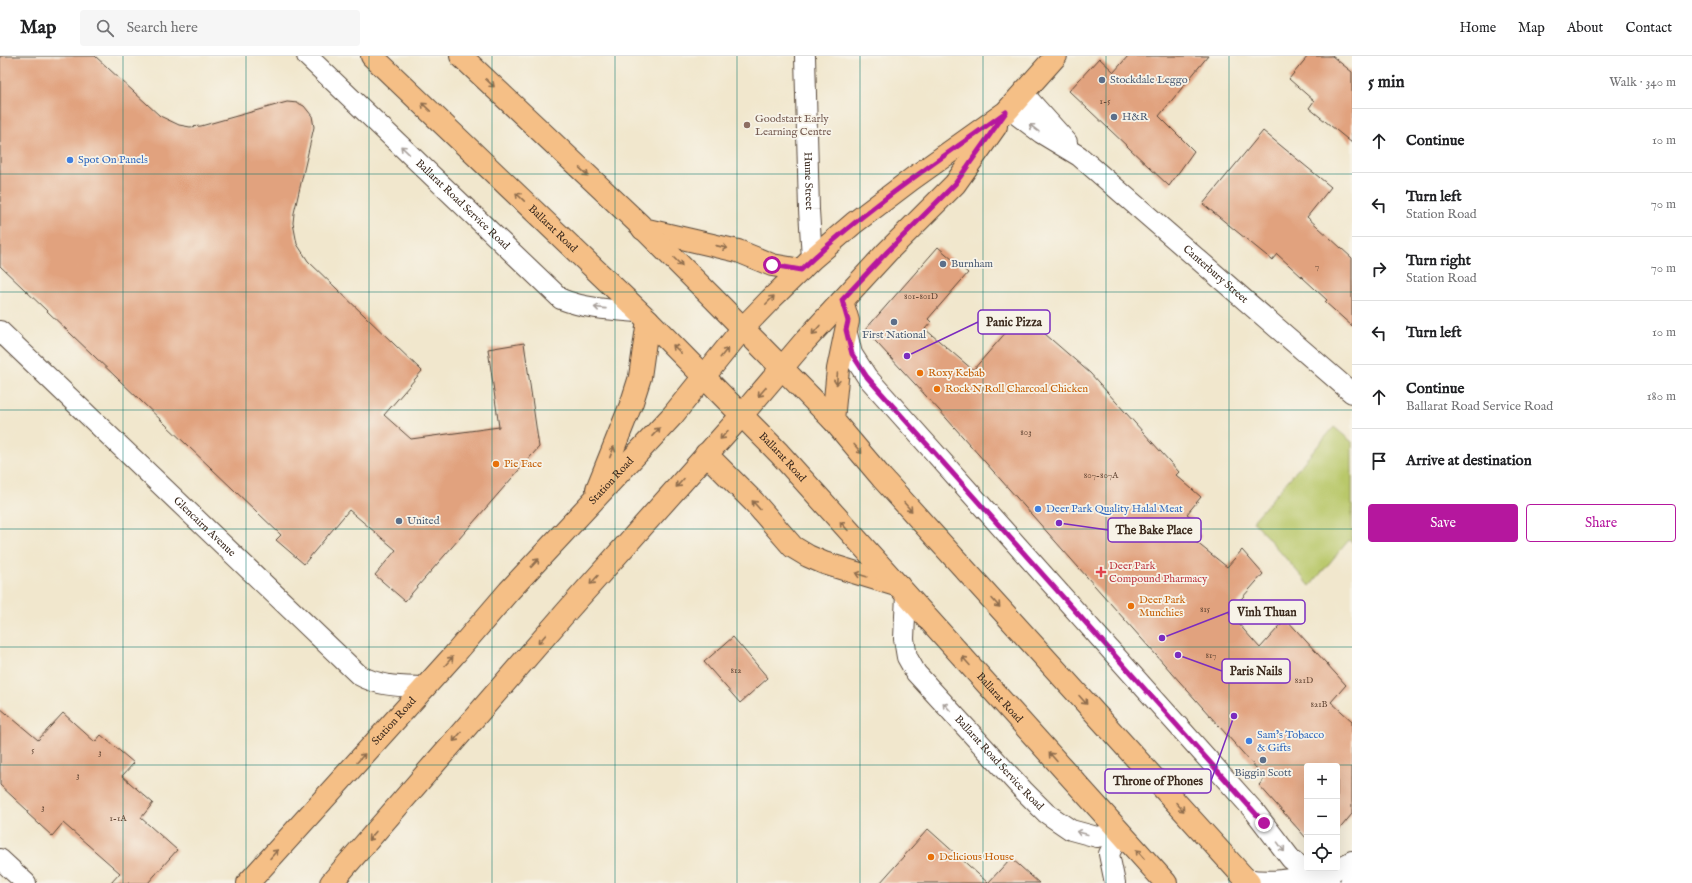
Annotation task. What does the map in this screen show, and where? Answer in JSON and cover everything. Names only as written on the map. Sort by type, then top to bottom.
[{"type":"main road","name":"Ballarat Road","points":[[372,56],[643,316],[779,453],[1166,883]]},
{"type":"main road","points":[[461,56],[643,229],[783,368],[833,420],[882,478],[1247,881]]},
{"type":"main road","name":"Station Road","points":[[331,883],[568,610],[842,300],[887,252],[955,184],[1013,105],[1056,56]]},
{"type":"main road","name":"Station Road","points":[[248,883],[425,687],[509,591],[673,415],[743,328],[807,264],[854,223],[1013,105]]},
{"type":"main road","points":[[643,229],[738,251],[772,265],[807,264]]},
{"type":"main road","points":[[833,420],[838,369],[848,321],[842,300]]},
{"type":"main road","points":[[592,502],[632,402],[640,377],[643,316]]},
{"type":"main road","points":[[706,454],[754,502],[793,547],[824,564],[902,590]]},
{"type":"street","name":"Ballarat Road Service Road","points":[[307,56],[561,299],[594,308],[643,316]]},
{"type":"street","name":"Hume Street","points":[[805,56],[808,149],[807,264]]},
{"type":"street","name":"Canterbury Street","points":[[1013,105],[1079,156],[1352,393]]},
{"type":"street","points":[[846,330],[852,354],[867,377],[1255,812],[1287,855],[1308,872],[1323,879]]},
{"type":"street","name":"Glencairn Avenue","points":[[0,331],[359,675],[376,683],[393,686],[425,687]]},
{"type":"street","name":"Ballarat Road Service Road","points":[[902,590],[904,639],[907,657],[916,673],[1023,790],[1046,813],[1071,830],[1097,836],[1120,832]]},
{"type":"street","points":[[1115,883],[1109,854],[1120,832]]},
{"type":"street","points":[[0,859],[26,883]]},
{"type":"street","points":[[1323,879],[1331,872],[1352,861]]},
{"type":"street","points":[[1247,881],[1270,883],[1310,875],[1323,879]]},
{"type":"street","points":[[1350,883],[1352,879]]},
{"type":"green space","points":[[1334,427],[1352,442],[1352,542],[1349,540],[1310,586],[1253,521]]},
{"type":"building","points":[[0,56],[95,56],[160,116],[179,125],[190,127],[201,126],[287,102],[298,103],[304,106],[312,116],[314,127],[294,213],[293,223],[297,244],[308,261],[422,371],[384,415],[411,439],[499,427],[488,349],[524,343],[539,447],[405,601],[375,575],[396,550],[349,510],[304,564],[276,540],[281,535],[0,266]]},
{"type":"building","points":[[1128,56],[1208,56],[1159,116],[1194,151],[1169,186],[1069,91],[1099,58],[1114,72]]},
{"type":"building","points":[[1308,56],[1332,56],[1352,72],[1352,143],[1309,108],[1314,101],[1289,79]]},
{"type":"building","points":[[1263,131],[1331,187],[1307,217],[1352,258],[1352,326],[1325,302],[1327,300],[1277,254],[1272,260],[1203,204]]},
{"type":"building","points":[[938,247],[968,273],[928,319],[931,322],[925,329],[973,370],[1022,314],[1090,373],[1179,472],[1176,475],[1201,497],[1187,514],[1195,520],[1190,526],[1201,536],[1196,542],[1227,567],[1242,550],[1263,574],[1229,613],[1260,648],[1286,619],[1346,685],[1331,702],[1352,721],[1352,814],[1340,828],[1340,763],[1304,763],[1304,836],[1259,785],[1265,778],[939,410],[865,330]]},
{"type":"building","points":[[733,637],[768,678],[740,703],[704,662]]},
{"type":"building","points":[[0,708],[38,740],[63,713],[95,742],[101,735],[134,763],[122,776],[153,803],[141,818],[177,850],[148,883],[111,883],[120,873],[63,823],[52,836],[0,785]]},
{"type":"building","name":"Delicious House","points":[[928,829],[988,883],[880,883]]},
{"type":"building","points":[[1011,858],[1039,883],[988,883]]},
{"type":"place","name":"Stockdale Leggo","points":[[1102,80]]},
{"type":"place","name":"H&R","points":[[1114,117]]},
{"type":"place","name":"Goodstart Early Learning Centre","points":[[747,125]]},
{"type":"place","name":"Spot On Panels","points":[[70,160]]},
{"type":"place","name":"Burnham","points":[[943,264]]},
{"type":"place","name":"First National","points":[[894,322]]},
{"type":"place","name":"Panic Pizza","points":[[907,356]]},
{"type":"place","name":"Roxy Kebab","points":[[920,373]]},
{"type":"place","name":"Rock N Roll Charcoal Chicken","points":[[937,389]]},
{"type":"place","name":"Pie Face","points":[[496,464]]},
{"type":"place","name":"Deer Park Quality Halal Meat","points":[[1038,509]]},
{"type":"place","name":"United","points":[[399,521]]},
{"type":"place","name":"The Bake Place","points":[[1059,523]]},
{"type":"place","name":"Deer Park Compound Pharmacy","points":[[1101,572]]},
{"type":"place","name":"Deer Park Munchies","points":[[1131,606]]},
{"type":"place","name":"Vinh Thuan","points":[[1162,638]]},
{"type":"place","name":"Paris Nails","points":[[1178,655]]},
{"type":"place","name":"Throne of Phones","points":[[1234,716]]},
{"type":"place","name":"Sam’s Tobacco & Gifts","points":[[1249,741]]},
{"type":"place","name":"Biggin Scott","points":[[1263,760]]},
{"type":"place","name":"Delicious House","points":[[931,857]]},
{"type":"route","points":[[772,265],[792,270],[801,270],[854,223],[912,179],[1006,112],[955,184],[887,252],[842,300],[848,321],[846,330],[852,354],[867,377],[1264,823]]}]
